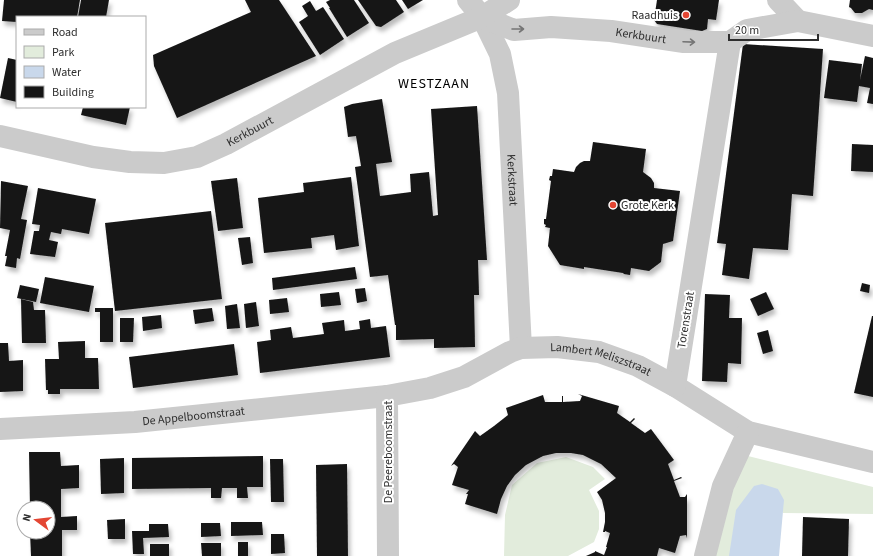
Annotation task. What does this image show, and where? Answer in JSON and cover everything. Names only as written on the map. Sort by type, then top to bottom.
[{"type":"street","points":[[468,0],[482,17]]},
{"type":"street","name":"Kerkbuurt","points":[[0,136],[92,157],[130,162],[164,163],[197,156],[226,144],[395,53],[482,17],[509,0]]},
{"type":"street","points":[[778,0],[798,21]]},
{"type":"street","name":"Kerkbuurt","points":[[482,17],[514,30],[558,28],[611,31],[684,42],[730,42]]},
{"type":"street","name":"Kerkstraat","points":[[482,17],[500,54],[508,93],[521,348]]},
{"type":"street","points":[[730,42],[747,30],[798,21],[873,36]]},
{"type":"street","name":"Torenstraat","points":[[675,386],[730,42]]},
{"type":"street","name":"Lambert Meliszstraat","points":[[521,348],[557,347],[599,352],[638,366],[675,386]]},
{"type":"street","name":"De Peereboomstraat","points":[[388,556],[387,396],[430,388],[464,377],[510,352],[521,348]]},
{"type":"street","points":[[675,386],[748,432],[873,462]]},
{"type":"street","name":"De Appelboomstraat","points":[[0,429],[135,422],[387,396]]},
{"type":"street","points":[[705,556],[723,486],[748,432]]},
{"type":"green space","points":[[748,456],[873,487],[873,514],[783,513],[778,489],[730,556],[712,556],[731,492]]},
{"type":"green space","points":[[566,457],[593,467],[605,479],[589,490],[599,511],[599,529],[594,542],[568,556],[504,556],[505,515],[512,485],[537,463]]},
{"type":"water","points":[[762,484],[778,489],[784,500],[779,556],[729,556],[736,510],[754,486]]},
{"type":"building","points":[[4,0],[80,0],[77,16],[16,16],[16,22],[2,21]]},
{"type":"building","points":[[81,0],[109,0],[106,16],[78,16]]},
{"type":"building","points":[[245,0],[279,0],[316,56],[177,118],[154,66],[153,55],[251,12]]},
{"type":"building","points":[[330,0],[354,0],[369,23],[347,37],[326,2]]},
{"type":"building","points":[[358,0],[396,0],[404,12],[381,27],[376,26]]},
{"type":"building","points":[[402,0],[423,0],[408,9]]},
{"type":"building","name":"Raadhuis","points":[[657,0],[719,0],[716,20],[708,19],[707,29],[702,31],[657,24],[654,20]]},
{"type":"building","points":[[850,0],[873,0],[873,10],[869,9],[862,13],[855,13],[849,7]]},
{"type":"building","points":[[310,1],[316,11],[323,7],[344,39],[320,55],[299,22],[308,16],[302,6]]},
{"type":"building","points":[[743,44],[823,49],[813,196],[792,194],[788,250],[753,248],[749,279],[722,275],[726,244],[717,243]]},
{"type":"building","points":[[865,56],[873,58],[873,104],[867,103],[870,88],[859,86],[857,102],[824,98],[829,60],[862,64],[860,80]]},
{"type":"building","points":[[8,58],[16,60],[16,102],[0,98]]},
{"type":"building","points":[[382,99],[392,162],[376,164],[380,196],[411,192],[410,174],[429,172],[433,216],[438,215],[431,109],[477,106],[487,260],[478,260],[479,295],[474,295],[475,347],[434,348],[434,339],[396,340],[396,325],[388,275],[370,277],[355,167],[361,166],[356,136],[348,137],[344,107],[352,104]]},
{"type":"building","points":[[83,108],[130,108],[126,125],[81,115]]},
{"type":"building","name":"Grote Kerk","points":[[593,142],[646,149],[643,172],[651,178],[654,183],[654,188],[680,191],[673,241],[663,244],[661,262],[649,271],[631,268],[630,275],[584,267],[584,269],[560,265],[548,246],[550,228],[545,227],[546,225],[544,224],[544,219],[546,219],[551,181],[549,180],[550,176],[552,176],[553,169],[574,172],[580,163],[590,161]]},
{"type":"building","points":[[852,144],[873,145],[873,172],[851,171]]},
{"type":"building","points":[[351,177],[359,246],[336,250],[334,235],[311,238],[312,248],[264,253],[258,198],[304,192],[303,183]]},
{"type":"building","points":[[237,178],[243,228],[218,231],[211,181]]},
{"type":"building","points":[[1,181],[28,186],[21,219],[27,220],[20,259],[17,258],[16,268],[5,266],[7,256],[5,256],[10,230],[0,228]]},
{"type":"building","points":[[38,188],[96,199],[89,234],[62,229],[61,234],[51,232],[49,240],[58,242],[55,257],[30,254],[34,231],[39,231],[40,225],[32,224]]},
{"type":"building","points":[[211,211],[222,299],[115,311],[105,223]]},
{"type":"building","points":[[250,237],[253,263],[242,265],[238,238]]},
{"type":"building","points":[[355,267],[357,279],[273,290],[272,278]]},
{"type":"building","points":[[45,277],[94,286],[89,312],[40,303]]},
{"type":"building","points":[[862,283],[870,285],[869,293],[860,291]]},
{"type":"building","points":[[20,285],[39,289],[36,302],[17,298]]},
{"type":"building","points":[[365,288],[367,301],[357,303],[355,289]]},
{"type":"building","points":[[339,292],[341,305],[321,307],[320,294]]},
{"type":"building","points":[[766,292],[774,309],[758,316],[750,299]]},
{"type":"building","points":[[705,294],[730,295],[729,318],[742,318],[741,364],[728,363],[727,382],[702,381]]},
{"type":"building","points":[[287,298],[289,312],[270,314],[269,300]]},
{"type":"building","points":[[21,299],[33,302],[34,310],[45,310],[46,343],[22,343]]},
{"type":"building","points":[[256,302],[259,326],[246,328],[244,304]]},
{"type":"building","points":[[237,304],[240,328],[227,329],[225,306]]},
{"type":"building","points":[[95,308],[113,308],[113,342],[100,342],[100,312],[95,312]]},
{"type":"building","points":[[212,308],[214,321],[195,324],[193,310]]},
{"type":"building","points":[[161,315],[162,328],[143,331],[142,317]]},
{"type":"building","points":[[873,316],[873,397],[854,393]]},
{"type":"building","points":[[120,318],[134,318],[133,342],[120,342]]},
{"type":"building","points":[[370,319],[371,328],[386,326],[390,357],[260,373],[257,342],[271,340],[270,330],[291,327],[293,338],[324,334],[322,323],[344,320],[345,331],[360,329],[359,321]]},
{"type":"building","points":[[768,330],[773,351],[763,354],[757,333]]},
{"type":"building","points":[[85,341],[85,358],[98,358],[99,389],[60,389],[60,394],[48,394],[48,390],[46,390],[45,359],[59,359],[58,342]]},
{"type":"building","points":[[0,343],[8,343],[9,361],[23,360],[23,391],[0,392]]},
{"type":"building","points":[[234,344],[238,375],[133,388],[129,357]]},
{"type":"building","points":[[578,394],[619,406],[617,413],[630,422],[634,418],[635,419],[631,423],[645,433],[651,429],[674,460],[668,464],[674,480],[681,477],[682,478],[674,481],[680,497],[685,497],[687,494],[687,538],[686,535],[680,536],[675,553],[659,548],[657,556],[586,556],[595,551],[604,555],[610,533],[605,531],[603,532],[605,513],[602,500],[597,492],[616,478],[601,464],[583,455],[556,453],[543,456],[526,465],[515,475],[507,486],[501,499],[497,514],[465,504],[468,494],[466,494],[469,490],[452,485],[458,467],[454,464],[451,466],[475,431],[480,436],[494,426],[508,415],[506,408],[543,395],[545,402],[562,402],[562,396],[563,402],[580,401],[582,396]]},
{"type":"building","points":[[29,452],[60,452],[61,466],[79,465],[79,488],[61,489],[61,517],[77,516],[77,530],[62,530],[62,556],[31,556],[30,540],[56,540],[56,500],[30,500]]},
{"type":"building","points":[[263,456],[263,487],[247,487],[248,498],[237,498],[237,488],[222,488],[221,498],[211,498],[211,488],[132,489],[132,458]]},
{"type":"building","points":[[124,458],[124,493],[101,494],[100,459]]},
{"type":"building","points":[[270,459],[283,459],[284,502],[271,502]]},
{"type":"building","points":[[347,464],[348,556],[317,556],[316,465]]},
{"type":"building","points":[[803,517],[849,519],[848,556],[802,556]]},
{"type":"building","points":[[125,519],[125,539],[108,539],[107,520]]},
{"type":"building","points":[[231,522],[262,522],[263,535],[231,536]]},
{"type":"building","points":[[201,523],[220,523],[221,536],[201,537]]},
{"type":"building","points":[[149,524],[168,524],[169,537],[143,538],[144,554],[133,554],[132,531],[149,531]]},
{"type":"building","points":[[271,534],[284,534],[285,553],[271,554]]},
{"type":"building","points":[[238,542],[248,542],[248,556],[238,556]]},
{"type":"building","points":[[201,543],[221,543],[221,556],[202,556]]},
{"type":"building","points":[[150,544],[169,544],[169,556],[150,556]]},
{"type":"place","name":"Raadhuis","points":[[686,15]]},
{"type":"place","name":"Grote Kerk","points":[[613,205]]},
{"type":"district","name":"WESTZAAN","points":[[434,84]]}]
